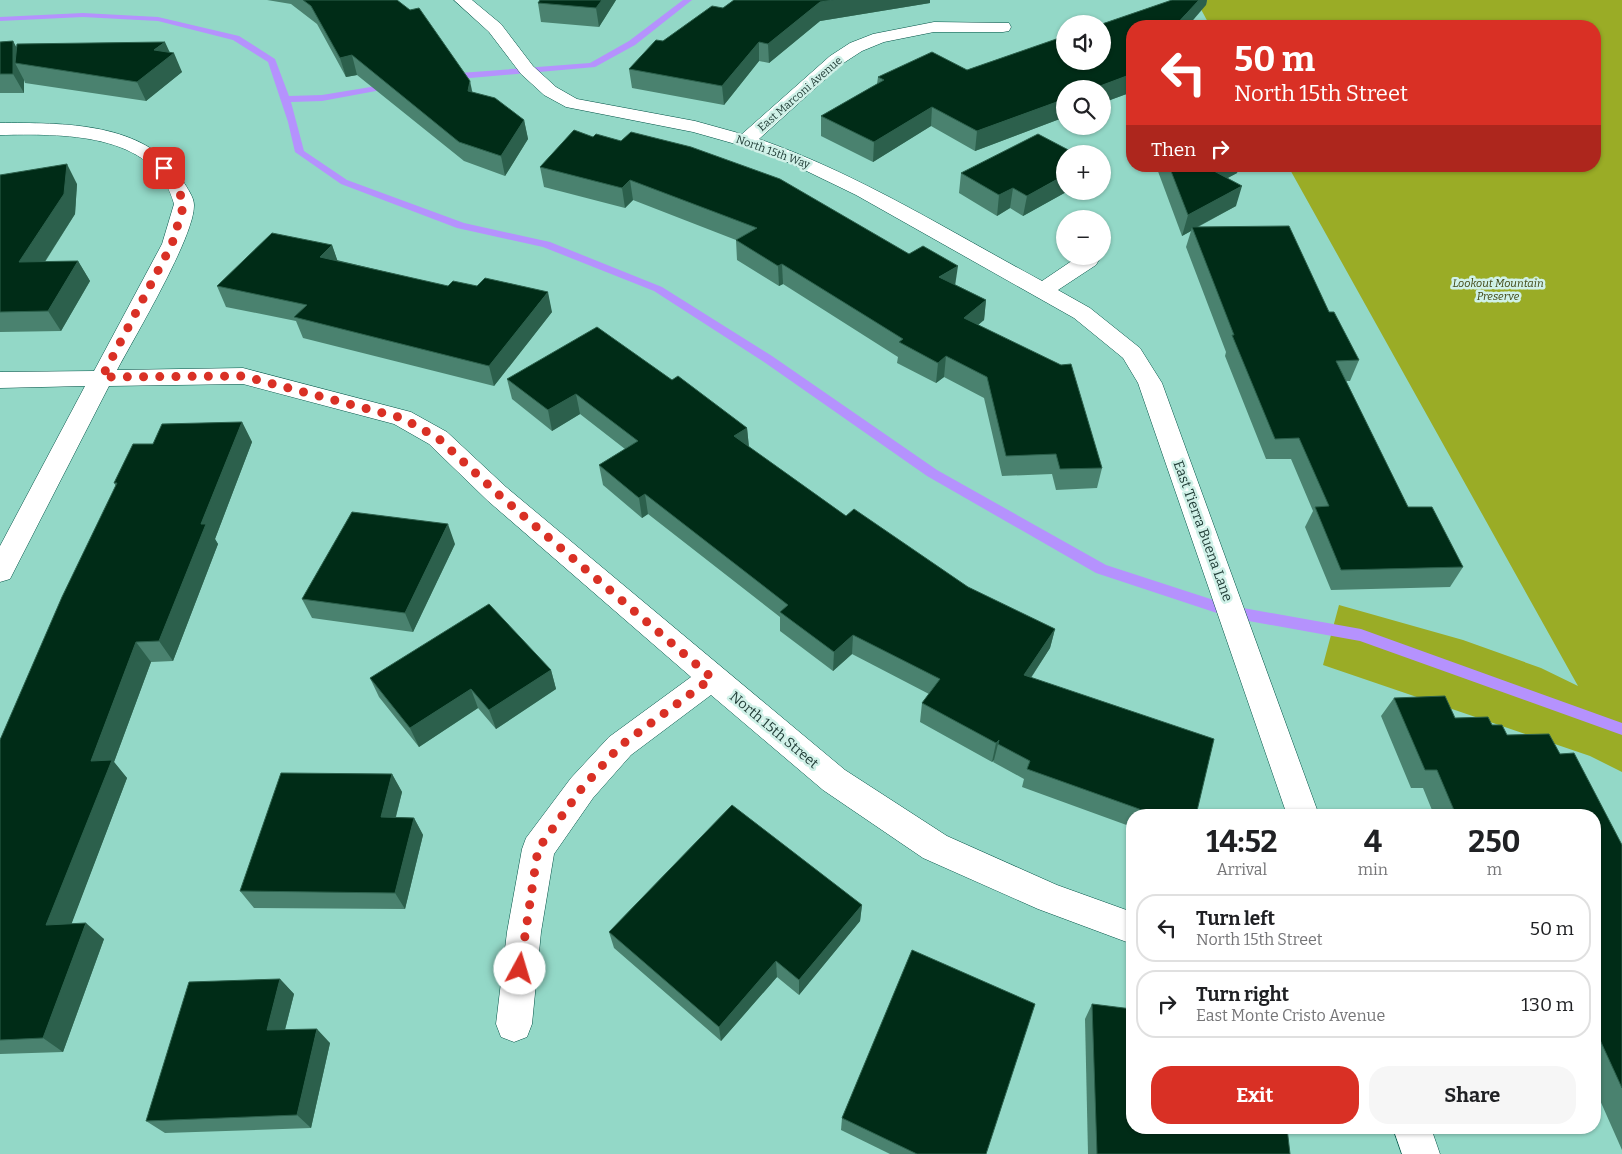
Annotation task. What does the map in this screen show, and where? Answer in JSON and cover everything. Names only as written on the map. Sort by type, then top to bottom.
[{"type":"street","name":"North 15th Way","points":[[462,0],[495,28],[527,70],[550,91],[572,103],[695,127],[798,159],[863,191],[1042,291]]},
{"type":"street","name":"East Marconi Avenue","points":[[746,142],[836,60],[856,47],[879,38],[934,27],[1003,27]]},
{"type":"street","points":[[0,129],[47,129],[84,132],[123,142],[155,157],[174,179],[184,204],[172,244],[0,572]]},
{"type":"street","points":[[1042,291],[1081,265]]},
{"type":"street","name":"East Tierra Buena Lane","points":[[1042,291],[1082,313],[1132,353],[1150,383],[1301,809]]},
{"type":"street","name":"North 15th Street","points":[[0,380],[243,376],[402,418],[438,438],[498,494],[834,780],[935,847],[1050,898],[1126,926]]},
{"type":"street","points":[[514,1024],[524,932],[538,849],[582,788],[620,746],[712,678]]},
{"type":"street","points":[[1414,1134],[1421,1154]]},
{"type":"green space","name":"Lookout Mountain Preserve","points":[[1196,0],[1622,0],[1622,772],[1590,756],[1323,665],[1339,605],[1463,640],[1541,668],[1578,686],[1291,172],[1601,172],[1601,20],[1207,20]]},
{"type":"building","points":[[303,0],[397,0],[410,10],[419,8],[470,81],[468,91],[495,98],[524,120],[501,156],[459,142],[352,55],[340,58],[311,6]]},
{"type":"building","points":[[540,0],[602,0],[596,8],[538,3]]},
{"type":"building","points":[[734,0],[834,0],[820,2],[768,44],[759,42],[722,86],[629,69],[656,40],[663,41],[712,6],[723,8]]},
{"type":"building","points":[[1172,0],[1199,0],[1181,20],[1126,20],[1126,76],[1111,82],[1111,80],[1056,80],[1056,102],[977,131],[932,107],[874,142],[821,116],[884,80],[878,77],[932,52],[967,70],[1056,39],[1056,70],[1111,70],[1111,21]]},
{"type":"building","points":[[13,41],[13,74],[0,74],[0,42]]},
{"type":"building","points":[[165,42],[154,50],[174,53],[137,82],[15,63],[17,44]]},
{"type":"building","points":[[574,130],[593,137],[596,134],[621,141],[631,132],[691,147],[780,179],[909,254],[923,246],[958,266],[939,277],[986,300],[964,318],[1061,365],[1071,364],[1102,468],[1060,469],[1056,454],[1006,456],[987,377],[946,356],[938,363],[899,342],[903,339],[782,264],[778,266],[736,240],[757,228],[630,180],[622,188],[540,167]]},
{"type":"building","points":[[1038,134],[1059,145],[1056,145],[1056,180],[1027,196],[1013,188],[999,195],[961,173]]},
{"type":"building","points":[[67,164],[64,194],[19,262],[78,261],[48,311],[0,312],[0,175]]},
{"type":"building","points":[[1171,172],[1216,172],[1242,186],[1188,215]]},
{"type":"building","points":[[1289,226],[1329,312],[1334,312],[1359,360],[1336,361],[1408,507],[1432,507],[1463,567],[1341,570],[1315,507],[1329,506],[1299,438],[1275,439],[1232,335],[1234,335],[1192,227]]},
{"type":"building","points":[[272,233],[332,245],[320,257],[448,286],[453,281],[477,286],[485,278],[548,292],[489,366],[294,317],[307,305],[217,286]]},
{"type":"building","points":[[597,327],[672,380],[678,376],[747,428],[734,436],[846,516],[854,509],[968,587],[1055,629],[1024,675],[1214,739],[1197,809],[1139,809],[1027,769],[1030,761],[998,744],[999,740],[996,743],[922,703],[940,679],[853,635],[834,652],[780,612],[788,605],[645,494],[639,498],[599,465],[638,441],[576,394],[548,410],[507,379]]},
{"type":"building","points":[[242,422],[201,524],[206,524],[159,641],[136,642],[91,761],[112,760],[46,925],[86,923],[43,1038],[0,1040],[0,740],[62,597],[117,483],[114,483],[133,444],[153,444],[162,424]]},
{"type":"building","points":[[352,512],[448,524],[405,613],[302,599]]},
{"type":"building","points":[[489,604],[551,670],[489,710],[471,689],[410,728],[370,678]]},
{"type":"building","points":[[1445,696],[1455,718],[1488,717],[1492,725],[1502,725],[1507,735],[1549,734],[1560,754],[1574,753],[1622,845],[1622,1088],[1601,1042],[1601,809],[1453,809],[1437,770],[1425,770],[1394,698]]},
{"type":"building","points":[[281,773],[392,774],[381,817],[414,818],[395,893],[240,891]]},
{"type":"building","points":[[732,805],[862,905],[799,980],[776,961],[719,1027],[609,932]]},
{"type":"building","points":[[912,950],[1035,1004],[986,1154],[917,1154],[842,1118]]},
{"type":"building","points":[[280,979],[267,1030],[317,1029],[297,1115],[146,1121],[189,982]]},
{"type":"building","points":[[1092,1004],[1126,1008],[1126,1134],[1288,1134],[1290,1154],[1097,1154]]},
{"type":"waterway","points":[[447,77],[592,65],[632,43],[688,0]]},
{"type":"waterway","points":[[0,19],[83,15],[158,19],[236,38],[272,61],[285,99]]},
{"type":"waterway","points":[[285,99],[322,98],[392,85]]},
{"type":"waterway","points":[[285,99],[300,152],[344,182],[395,203],[461,226],[546,244],[658,289],[768,359],[932,473],[1101,569],[1232,612],[1361,635],[1622,729]]},
{"type":"route","points":[[164,168],[174,179],[184,204],[172,244],[102,377],[243,376],[402,418],[438,438],[498,494],[712,678],[620,746],[582,788],[538,849],[524,932],[520,969]]}]
